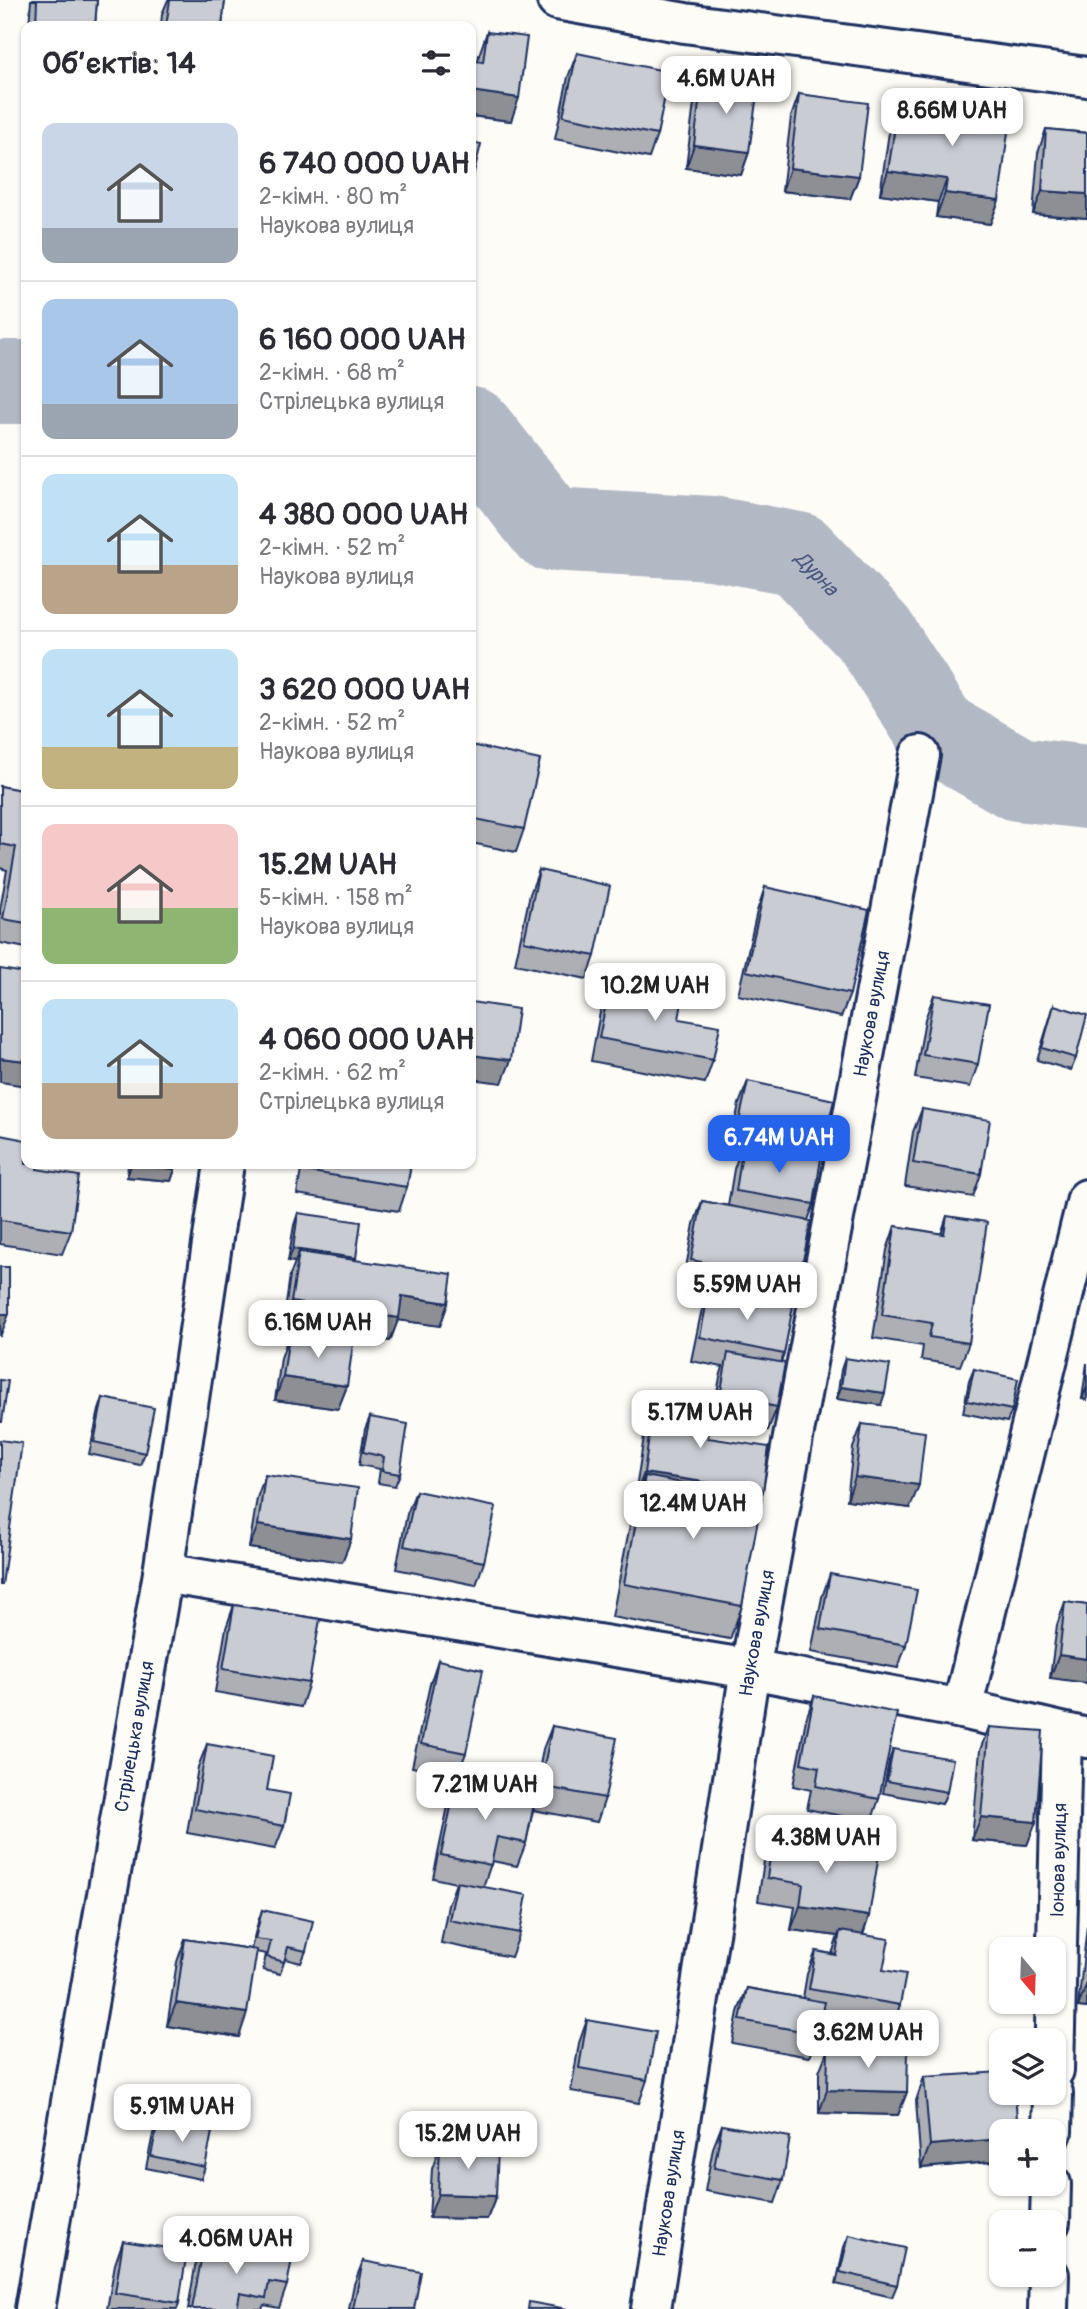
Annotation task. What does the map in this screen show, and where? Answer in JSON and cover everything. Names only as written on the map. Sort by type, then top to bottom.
[{"type":"street","points":[[557,0],[688,12],[1087,77]]},
{"type":"street","name":"Наукова вулиця","points":[[651,2309],[750,1669],[920,755]]},
{"type":"street","name":"Стрілецька вулиця","points":[[35,2309],[163,1573],[223,1169]]},
{"type":"street","points":[[962,1709],[1087,1199]]},
{"type":"street","points":[[163,1573],[750,1669],[962,1709],[1074,1736]]},
{"type":"street","name":"Іонова вулиця","points":[[1057,2028],[1074,1736]]},
{"type":"street","points":[[1048,2309],[1049,2287]]},
{"type":"building","points":[[37,0],[97,0],[95,21],[36,21]]},
{"type":"building","points":[[170,0],[225,0],[223,21],[167,21]]},
{"type":"building","points":[[487,32],[527,37],[519,98],[476,92],[476,61],[483,62]]},
{"type":"building","points":[[577,53],[670,72],[657,135],[563,116]]},
{"type":"building","points":[[702,79],[758,87],[749,152],[694,145]]},
{"type":"building","points":[[799,94],[868,103],[859,176],[790,168]]},
{"type":"building","points":[[899,102],[1010,117],[999,200],[945,193],[947,179],[888,171]]},
{"type":"building","points":[[1046,129],[1087,133],[1087,194],[1042,191]]},
{"type":"building","points":[[476,143],[481,144],[476,164]]},
{"type":"building","points":[[476,746],[540,760],[524,829],[476,819]]},
{"type":"building","points":[[0,786],[21,790],[21,922],[3,919],[16,847],[0,844]]},
{"type":"building","points":[[539,870],[610,886],[595,956],[524,941]]},
{"type":"building","points":[[765,887],[869,910],[850,994],[746,971]]},
{"type":"building","points":[[0,969],[21,972],[21,1060],[0,1058]]},
{"type":"building","points":[[610,984],[683,997],[679,1019],[720,1026],[713,1060],[599,1038]]},
{"type":"building","points":[[934,995],[989,1004],[978,1064],[923,1055]]},
{"type":"building","points":[[476,1003],[518,1009],[511,1060],[476,1056]]},
{"type":"building","points":[[1054,1005],[1087,1015],[1076,1058],[1042,1048]]},
{"type":"building","points":[[748,1081],[834,1100],[823,1146],[738,1126]]},
{"type":"building","points":[[922,1109],[990,1120],[981,1174],[913,1163]]},
{"type":"building","points":[[0,1135],[21,1139],[21,1169],[79,1176],[71,1231],[0,1220]]},
{"type":"building","points":[[743,1146],[821,1158],[814,1204],[736,1191]]},
{"type":"building","points":[[305,1169],[410,1169],[407,1187]]},
{"type":"building","points":[[702,1201],[811,1221],[799,1280],[691,1260]]},
{"type":"building","points":[[298,1213],[361,1222],[356,1258],[293,1249]]},
{"type":"building","points":[[947,1216],[987,1222],[969,1343],[929,1337],[932,1323],[882,1315],[895,1226],[944,1234]]},
{"type":"building","points":[[299,1252],[452,1274],[448,1303],[402,1296],[399,1318],[291,1302]]},
{"type":"building","points":[[0,1267],[9,1267],[9,1314],[0,1314]]},
{"type":"building","points":[[709,1290],[793,1306],[784,1354],[700,1337]]},
{"type":"building","points":[[289,1335],[353,1344],[347,1386],[283,1377]]},
{"type":"building","points":[[728,1353],[785,1363],[777,1407],[720,1396]]},
{"type":"building","points":[[845,1358],[890,1365],[885,1393],[841,1387]]},
{"type":"building","points":[[974,1369],[1018,1379],[1012,1410],[967,1401]]},
{"type":"building","points":[[0,1380],[8,1381],[2,1422],[0,1422]]},
{"type":"building","points":[[103,1398],[154,1408],[145,1453],[94,1442]]},
{"type":"building","points":[[654,1400],[713,1409],[708,1438],[769,1447],[763,1491],[644,1473]]},
{"type":"building","points":[[370,1417],[408,1424],[400,1474],[382,1471],[384,1457],[363,1452]]},
{"type":"building","points":[[862,1424],[925,1432],[919,1485],[855,1477]]},
{"type":"building","points":[[0,1440],[22,1443],[2,1585],[0,1585]]},
{"type":"building","points":[[265,1475],[358,1488],[351,1539],[258,1525]]},
{"type":"building","points":[[645,1476],[762,1498],[742,1606],[624,1584]]},
{"type":"building","points":[[416,1491],[496,1507],[484,1562],[404,1546]]},
{"type":"building","points":[[830,1574],[917,1590],[906,1645],[820,1629]]},
{"type":"building","points":[[1065,1602],[1087,1605],[1087,1659],[1059,1655]]},
{"type":"building","points":[[234,1605],[320,1619],[309,1683],[223,1669]]},
{"type":"building","points":[[438,1660],[483,1670],[466,1753],[421,1744]]},
{"type":"building","points":[[814,1696],[897,1713],[879,1799],[816,1786],[819,1767],[801,1763]]},
{"type":"building","points":[[552,1726],[617,1738],[605,1798],[540,1786]]},
{"type":"building","points":[[989,1727],[1043,1731],[1036,1822],[981,1817]]},
{"type":"building","points":[[207,1744],[273,1756],[267,1790],[290,1794],[284,1826],[195,1809]]},
{"type":"building","points":[[893,1749],[953,1759],[947,1792],[887,1781]]},
{"type":"building","points":[[456,1783],[535,1799],[526,1843],[497,1837],[491,1865],[441,1855]]},
{"type":"building","points":[[773,1838],[879,1854],[869,1916],[800,1906],[803,1884],[767,1878]]},
{"type":"building","points":[[457,1882],[527,1895],[520,1933],[449,1920]]},
{"type":"building","points":[[262,1910],[313,1921],[306,1951],[288,1947],[284,1962],[267,1957],[271,1941],[255,1939]]},
{"type":"building","points":[[840,1931],[889,1939],[883,1970],[906,1974],[900,2005],[809,1989],[816,1951],[836,1955]]},
{"type":"building","points":[[185,1939],[257,1950],[247,2013],[176,2003]]},
{"type":"building","points":[[747,1988],[824,2002],[818,2034],[740,2020]]},
{"type":"building","points":[[587,2020],[656,2032],[647,2080],[579,2068]]},
{"type":"building","points":[[828,2049],[908,2050],[907,2092],[827,2090]]},
{"type":"building","points":[[989,2073],[989,2105],[1016,2105],[1017,2119],[989,2119],[989,2140],[930,2145],[924,2077]]},
{"type":"building","points":[[158,2122],[212,2132],[205,2167],[151,2156]]},
{"type":"building","points":[[722,2125],[790,2137],[783,2180],[714,2168]]},
{"type":"building","points":[[440,2146],[498,2148],[496,2196],[438,2194]]},
{"type":"building","points":[[849,2235],[905,2248],[897,2285],[840,2272]]},
{"type":"building","points":[[123,2241],[187,2251],[179,2303],[115,2293]]},
{"type":"building","points":[[204,2244],[292,2259],[287,2285],[269,2282],[266,2298],[240,2293],[237,2309],[192,2309]]},
{"type":"building","points":[[363,2261],[421,2272],[414,2309],[353,2309]]},
{"type":"building","points":[[529,2302],[567,2309],[528,2309]]},
{"type":"waterway","name":"Дурна","points":[[0,382],[21,382]]},
{"type":"waterway","name":"Дурна","points":[[476,435],[550,529],[712,538],[798,554],[875,635],[938,733],[1018,779],[1087,787]]}]
